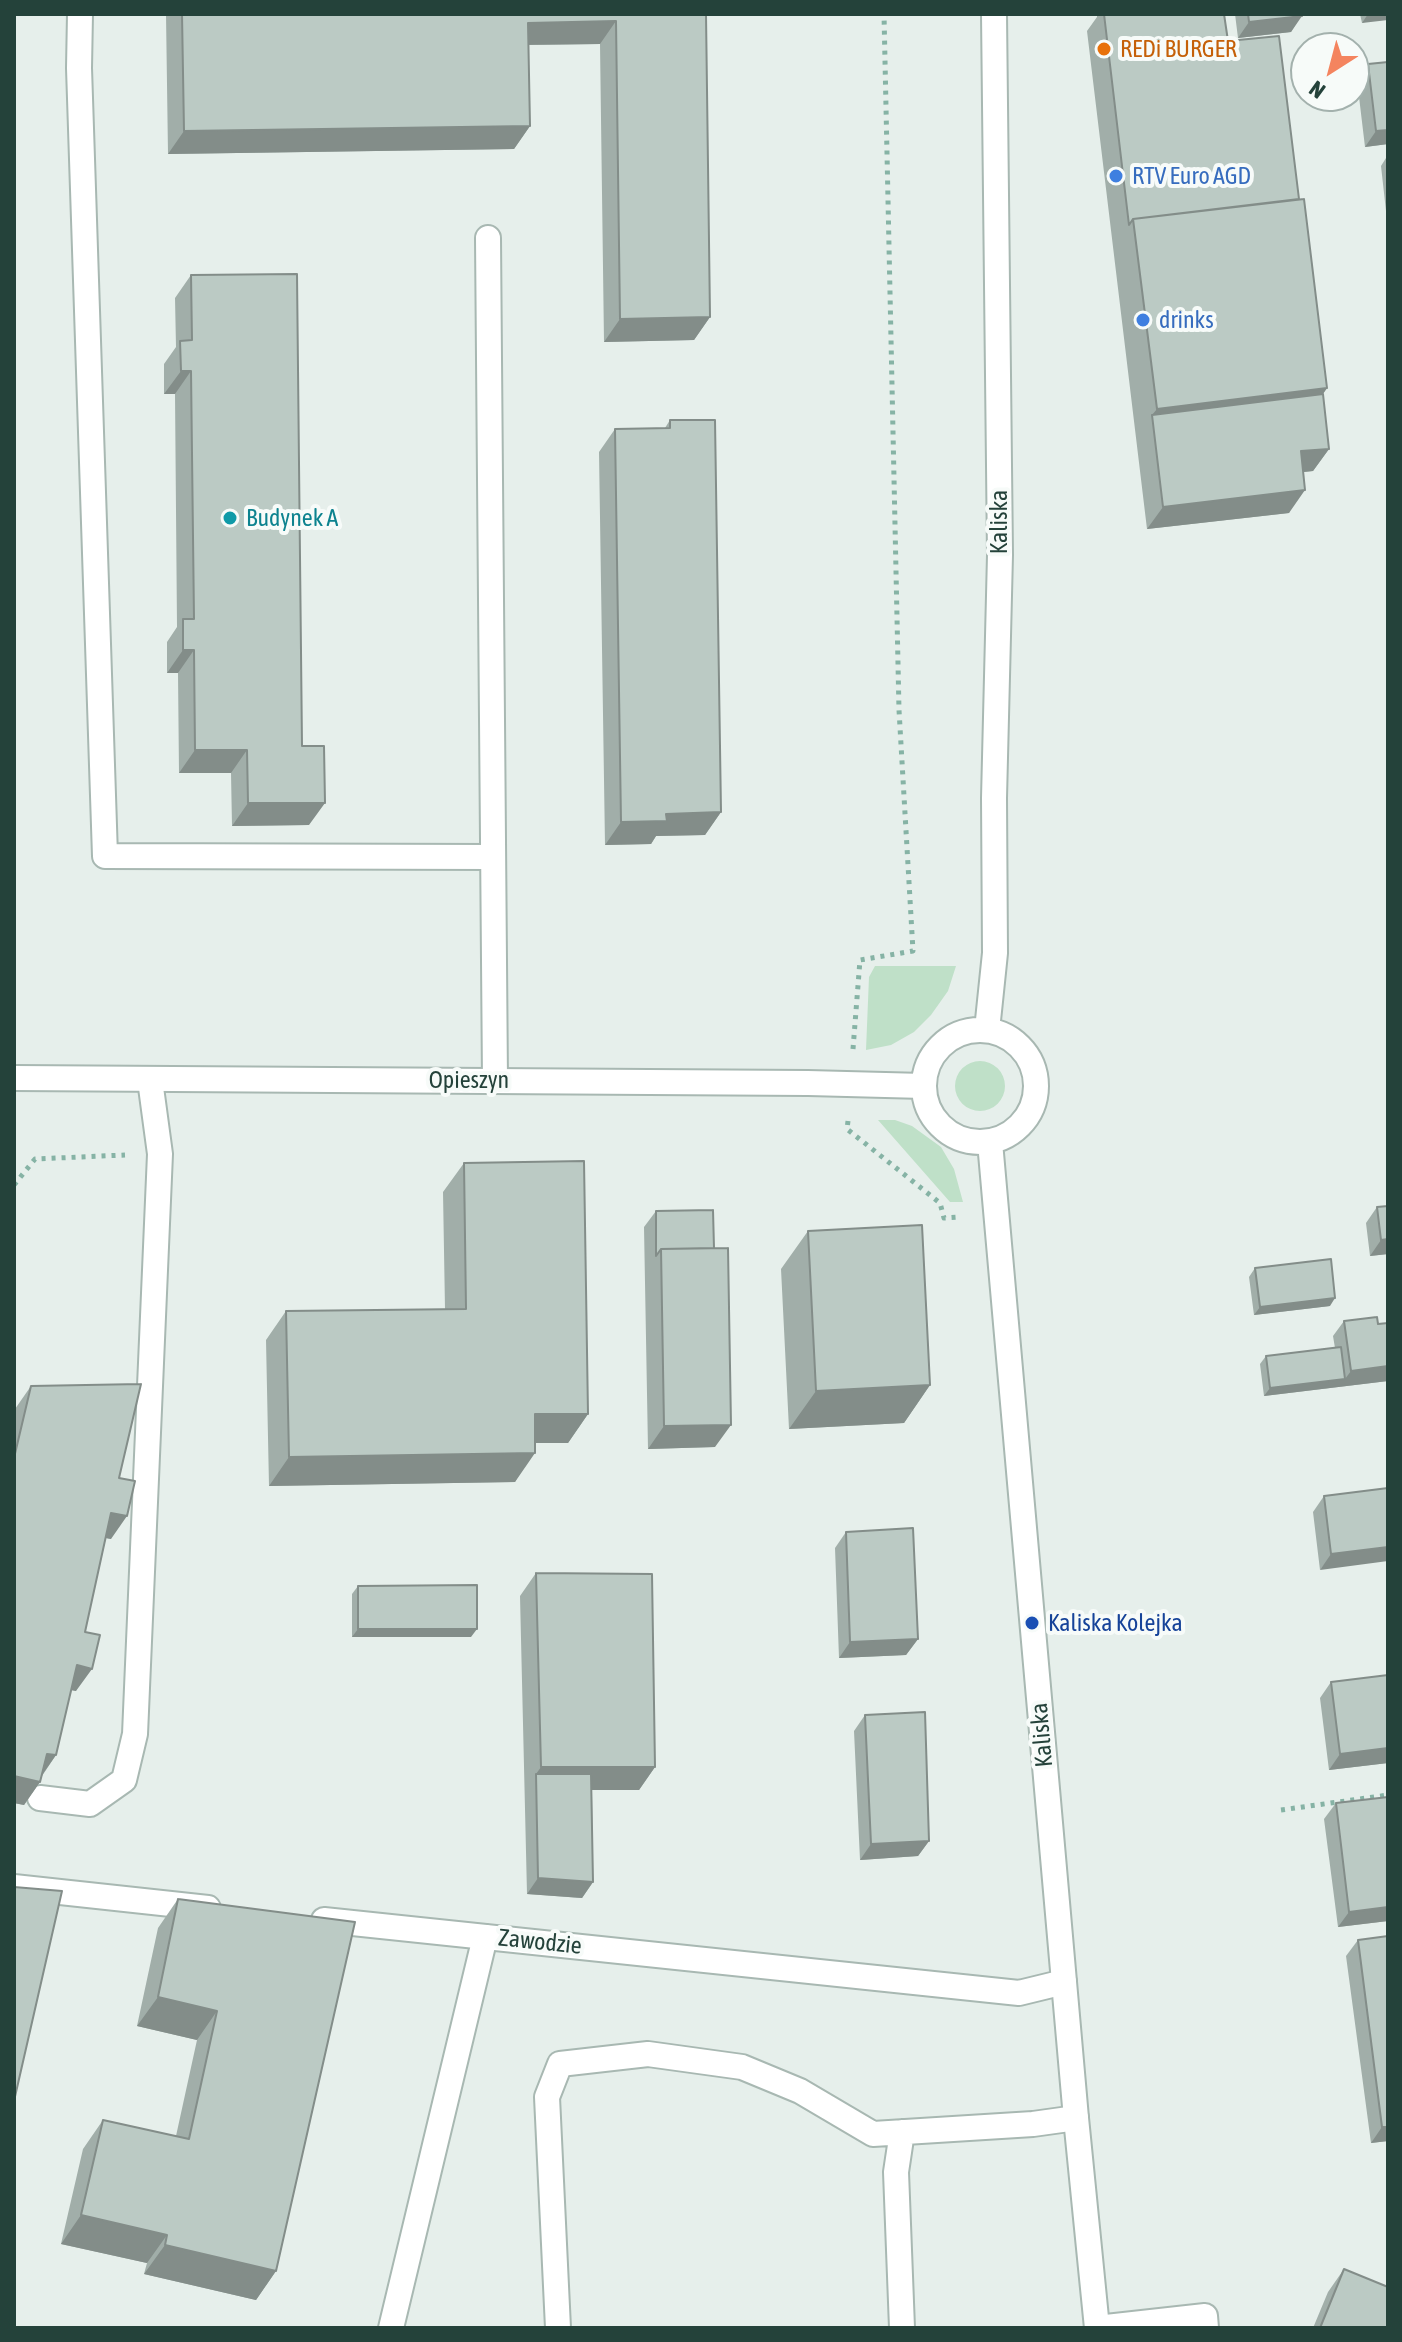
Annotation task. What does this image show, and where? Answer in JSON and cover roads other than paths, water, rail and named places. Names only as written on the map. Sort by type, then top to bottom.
[{"type":"street","points":[[80,14],[79,68],[105,856],[493,857]]},
{"type":"street","name":"Kaliska","points":[[987,1030],[995,953],[994,798],[1000,555],[994,14]]},
{"type":"street","points":[[488,238],[495,1080]]},
{"type":"street","points":[[987,1030],[998,1032],[1026,1053],[1034,1069],[1037,1086],[1034,1104],[1014,1132],[990,1142],[963,1140],[947,1132],[927,1104],[924,1086],[927,1068],[934,1053],[947,1040],[963,1032],[987,1030]]},
{"type":"street","name":"Opieszyn","points":[[14,1078],[924,1086]]},
{"type":"street","points":[[40,1798],[90,1804],[124,1780],[135,1734],[160,1154],[150,1080]]},
{"type":"street","name":"Kaliska","points":[[990,1142],[1097,2328]]},
{"type":"street","points":[[14,1887],[234,1910]]},
{"type":"street","name":"Zawodzie","points":[[297,1917],[1019,1993],[1064,1982]]},
{"type":"street","points":[[391,2328],[485,1937]]},
{"type":"street","points":[[558,2328],[547,2097],[560,2064],[648,2054],[742,2067],[800,2091],[873,2134],[1033,2124],[1076,2118]]},
{"type":"street","points":[[902,2132],[896,2172],[902,2328]]},
{"type":"street","points":[[1097,2328],[1205,2316],[1206,2328]]},
{"type":"place","name":"REDi BURGER","points":[[1104,49]]},
{"type":"place","name":"RTV Euro AGD","points":[[1116,176]]},
{"type":"place","name":"drinks","points":[[1143,320]]},
{"type":"place","name":"Budynek A","points":[[230,518]]},
{"type":"place","name":"Kaliska Kolejka","points":[[1032,1623]]}]
